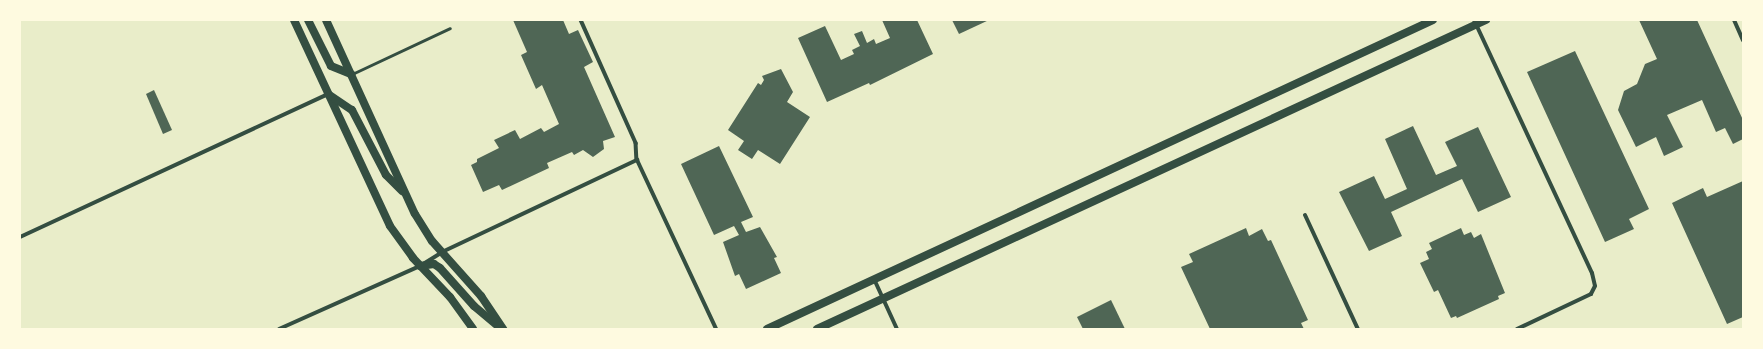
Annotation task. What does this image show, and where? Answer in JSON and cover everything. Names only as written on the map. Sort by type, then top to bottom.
[{"type":"main road","points":[[294,20],[383,212],[420,266],[450,297],[473,329]]},
{"type":"main road","points":[[308,20],[331,66],[351,74]]},
{"type":"main road","points":[[326,20],[406,196],[423,227],[442,252],[481,296],[502,329]]},
{"type":"main road","points":[[767,329],[1433,20]]},
{"type":"main road","points":[[817,329],[1475,22],[1486,20]]},
{"type":"main road","points":[[328,94],[352,110],[386,175],[406,196]]},
{"type":"main road","points":[[420,266],[434,264],[440,268],[474,306],[502,329]]},
{"type":"street","points":[[581,20],[636,143],[637,160],[716,329]]},
{"type":"street","points":[[1734,20],[1743,40]]},
{"type":"street","points":[[1475,22],[1592,273],[1595,286],[1591,294],[1517,329]]},
{"type":"street","points":[[20,237],[328,94]]},
{"type":"street","points":[[278,329],[420,266],[442,252],[637,160]]},
{"type":"street","points":[[1305,215],[1358,329]]},
{"type":"street","points":[[874,279],[898,329]]},
{"type":"lane","points":[[351,74],[450,28]]},
{"type":"building","points":[[513,20],[563,20],[569,34],[578,30],[593,62],[584,67],[615,137],[603,141],[604,149],[593,157],[583,150],[574,155],[572,152],[547,163],[549,168],[502,190],[499,185],[483,192],[471,165],[477,162],[477,159],[499,148],[494,140],[515,130],[520,139],[541,128],[544,132],[559,124],[542,85],[536,89],[521,55],[527,52]]},
{"type":"building","points":[[882,20],[917,20],[933,54],[870,85],[869,83],[827,102],[798,38],[825,26],[841,60],[854,54],[852,50],[860,46],[854,34],[862,31],[867,43],[874,39],[876,44],[890,38]]},
{"type":"building","points":[[952,20],[989,20],[959,34]]},
{"type":"building","points":[[1639,20],[1697,20],[1743,120],[1743,139],[1733,144],[1725,128],[1716,132],[1702,100],[1667,115],[1683,147],[1664,156],[1656,137],[1636,147],[1618,110],[1624,91],[1637,84],[1645,64],[1657,59]]},
{"type":"building","points":[[1575,51],[1649,209],[1629,219],[1634,229],[1605,242],[1527,72]]},
{"type":"building","points":[[781,69],[793,92],[787,102],[810,117],[780,164],[758,150],[752,159],[738,150],[744,141],[728,130],[758,83],[761,85],[764,80],[762,76]]},
{"type":"building","points":[[154,90],[172,130],[163,134],[146,94]]},
{"type":"building","points":[[1413,126],[1436,175],[1457,166],[1445,142],[1478,127],[1511,197],[1478,212],[1462,179],[1391,212],[1402,236],[1369,251],[1339,192],[1374,176],[1385,199],[1407,189],[1385,139]]},
{"type":"building","points":[[719,146],[753,217],[741,222],[746,232],[760,227],[777,257],[774,258],[781,273],[746,289],[739,274],[735,276],[723,242],[739,235],[734,226],[714,235],[681,164]]},
{"type":"building","points":[[1743,181],[1743,317],[1727,324],[1672,203],[1703,188],[1707,197]]},
{"type":"building","points":[[1246,228],[1249,236],[1262,229],[1268,241],[1271,240],[1308,320],[1301,323],[1304,329],[1210,329],[1181,267],[1193,262],[1189,254]]},
{"type":"building","points":[[1461,228],[1464,235],[1471,232],[1474,238],[1481,234],[1505,293],[1498,296],[1499,299],[1457,318],[1456,316],[1451,318],[1438,290],[1434,292],[1420,263],[1429,259],[1426,252],[1432,249],[1429,243]]},
{"type":"building","points":[[1111,300],[1125,329],[1083,329],[1077,317]]}]
